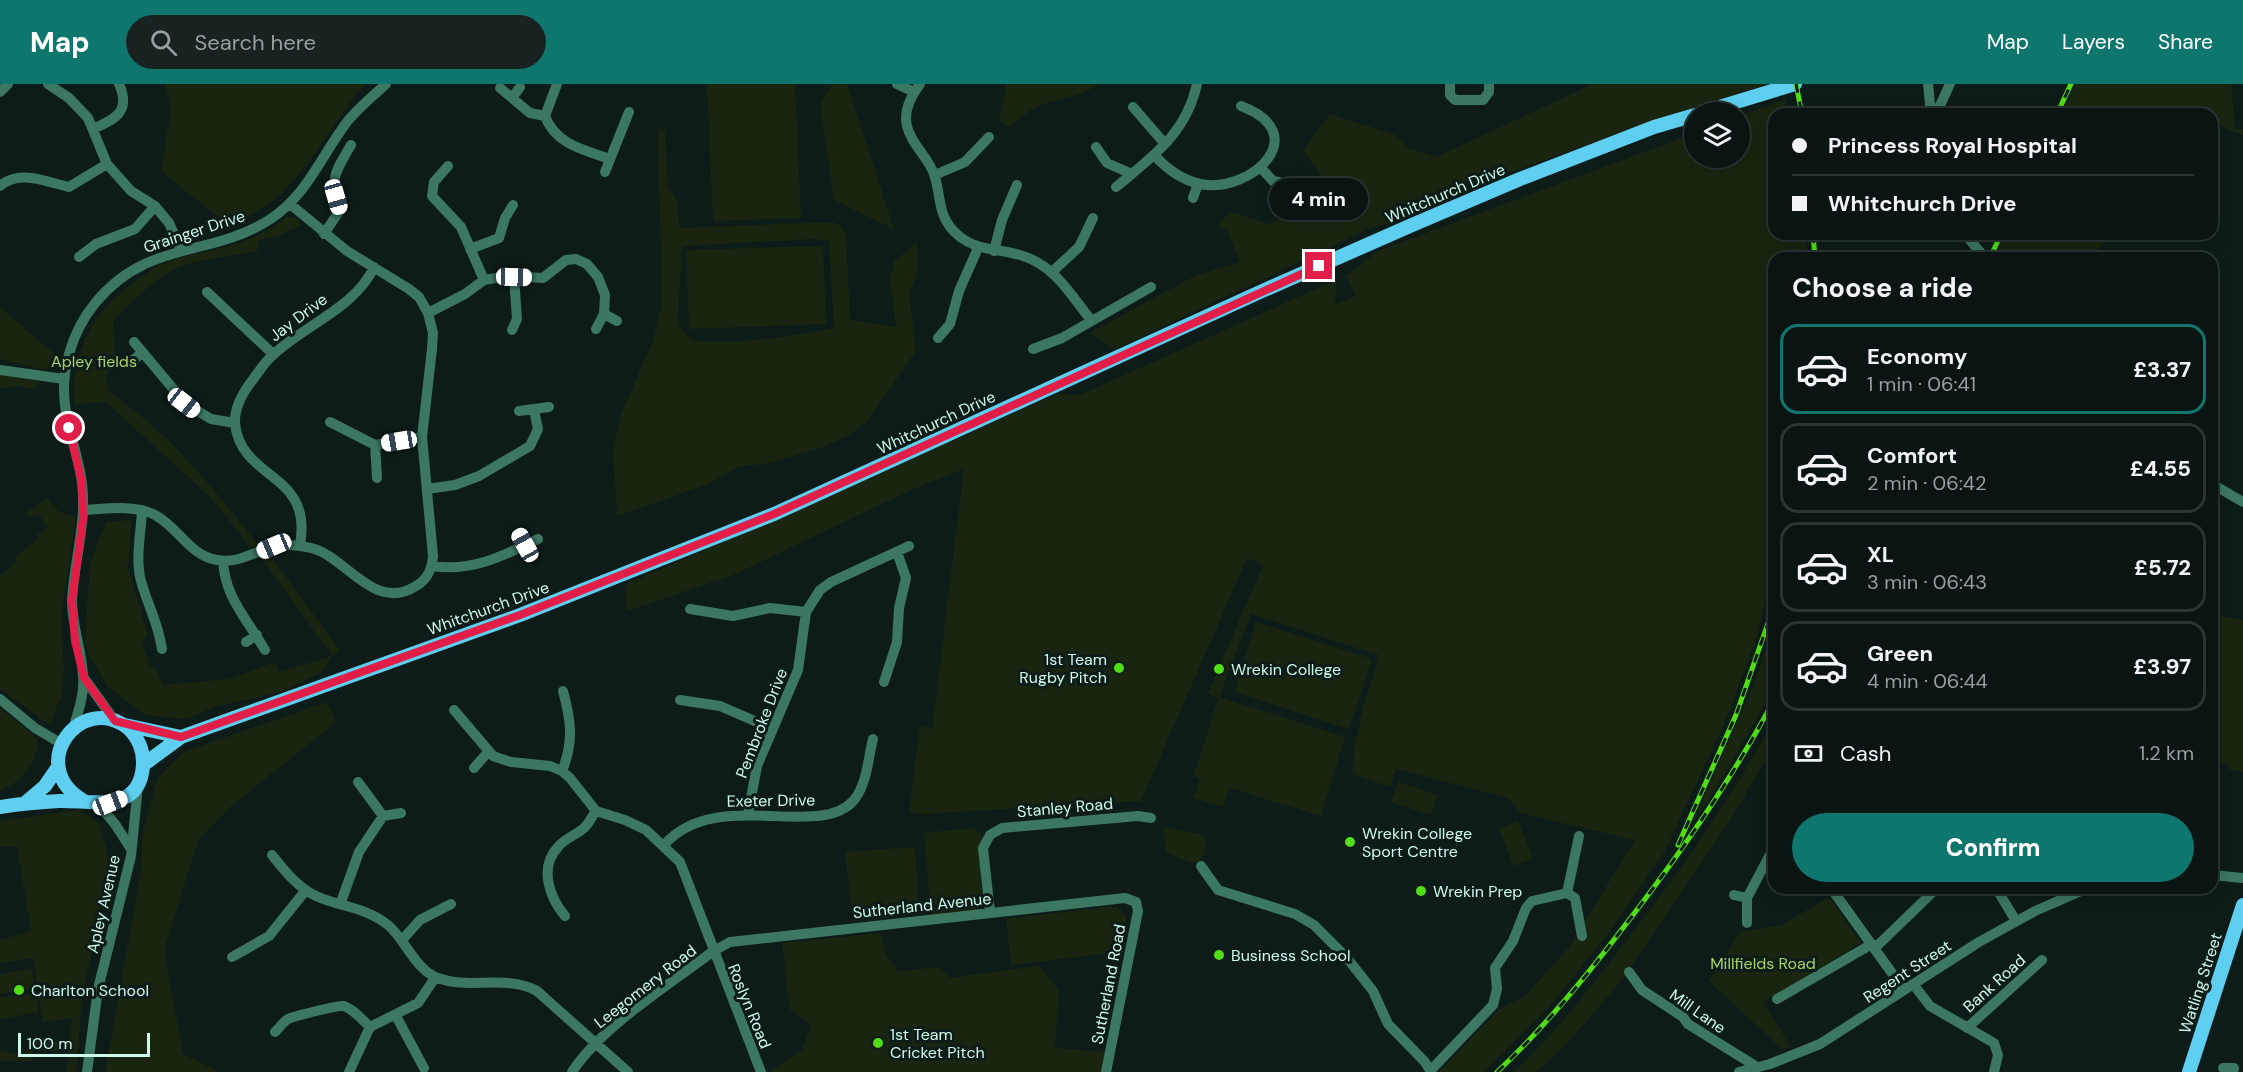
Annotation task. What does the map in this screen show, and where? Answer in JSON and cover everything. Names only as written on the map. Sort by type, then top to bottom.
[{"type":"main road","points":[[1737,102],[1795,84]]},
{"type":"main road","name":"Whitchurch Drive","points":[[143,765],[181,737],[520,615],[774,514],[1412,225],[1520,179],[1654,127],[1684,118]]},
{"type":"main road","points":[[25,803],[45,786],[58,767],[62,744],[73,729],[93,720],[181,737]]},
{"type":"main road","points":[[0,807],[25,803],[91,803],[121,799],[138,781],[143,765],[136,737],[118,723]]},
{"type":"main road","points":[[58,767],[66,788],[91,803]]},
{"type":"main road","name":"Watling Street","points":[[2189,1072],[2243,905]]},
{"type":"main road","points":[[2193,1072],[2194,1055]]},
{"type":"street","points":[[0,92],[8,84]]},
{"type":"street","points":[[48,84],[69,98],[88,118],[107,164],[131,191],[155,206],[169,223],[181,250]]},
{"type":"street","points":[[93,129],[115,120],[122,110],[125,96],[120,84]]},
{"type":"street","name":"Grainger Drive","points":[[118,723],[84,678],[75,641],[72,600],[83,510],[82,483],[65,409],[64,379],[69,351],[80,323],[96,301],[129,272],[146,262],[248,231],[269,220],[290,204],[318,169],[349,120],[386,84]]},
{"type":"street","points":[[557,84],[545,116],[550,130],[559,137],[610,159]]},
{"type":"street","points":[[897,84],[917,88],[908,105],[907,126],[935,176],[937,196],[946,221],[958,235],[978,248],[1023,256],[1053,271],[1091,320]]},
{"type":"street","points":[[1116,187],[1176,134],[1184,120],[1197,84]]},
{"type":"street","points":[[1450,84],[1450,95],[1455,100],[1474,102],[1483,100],[1489,92],[1489,84]]},
{"type":"street","points":[[1928,84],[1930,108]]},
{"type":"street","points":[[1939,108],[1950,84]]},
{"type":"street","points":[[512,98],[520,87]]},
{"type":"street","points":[[500,88],[530,113],[545,116]]},
{"type":"street","points":[[1154,155],[1180,176],[1198,184],[1220,184],[1261,168],[1276,144],[1274,131],[1258,113],[1241,106]]},
{"type":"street","points":[[1133,107],[1165,144]]},
{"type":"street","points":[[605,172],[629,112]]},
{"type":"street","points":[[935,176],[966,162],[989,137]]},
{"type":"street","points":[[324,234],[340,210],[332,184],[338,167],[351,145]]},
{"type":"street","points":[[1096,147],[1107,163],[1132,174]]},
{"type":"street","points":[[0,186],[6,181],[29,176],[69,187],[107,164]]},
{"type":"street","points":[[448,166],[434,182],[432,196],[460,227],[484,280]]},
{"type":"street","points":[[1261,168],[1273,181],[1279,182]]},
{"type":"street","points":[[1193,198],[1198,184]]},
{"type":"street","points":[[994,251],[1002,220],[1017,185]]},
{"type":"street","points":[[83,510],[142,510],[163,520],[201,555],[223,561],[243,559],[274,546],[300,545],[330,556],[360,582],[390,591],[410,590],[423,581],[432,566],[422,437],[433,333],[428,313],[419,297],[409,289],[324,234],[290,204]]},
{"type":"street","points":[[471,249],[499,238],[505,218],[513,205]]},
{"type":"street","points":[[79,257],[96,244],[135,229],[155,206]]},
{"type":"street","points":[[1053,271],[1079,247],[1089,232],[1093,218]]},
{"type":"street","points":[[1969,240],[1980,252]]},
{"type":"street","points":[[944,337],[959,291],[978,248]]},
{"type":"street","points":[[428,313],[465,294],[484,280],[508,276],[543,278],[566,260],[581,261],[587,264],[598,277],[605,295],[604,314],[596,329]]},
{"type":"street","name":"Jay Drive","points":[[235,423],[240,399],[273,354],[360,290],[374,267]]},
{"type":"street","points":[[512,330],[517,320],[514,277]]},
{"type":"street","points":[[1034,349],[1062,338],[1151,287]]},
{"type":"street","points":[[207,292],[273,354]]},
{"type":"street","points":[[604,314],[617,321]]},
{"type":"street","points":[[134,342],[184,403],[197,413],[211,419],[235,423],[239,442],[248,458],[284,484],[293,495],[300,509],[300,545]]},
{"type":"street","points":[[132,361],[142,353]]},
{"type":"street","points":[[0,370],[64,379]]},
{"type":"street","points":[[519,411],[549,407]]},
{"type":"street","points":[[427,489],[455,485],[479,477],[530,446],[538,429],[534,410]]},
{"type":"street","points":[[330,422],[375,445],[422,437]]},
{"type":"street","points":[[375,445],[377,478]]},
{"type":"street","points":[[2218,487],[2243,502]]},
{"type":"street","points":[[142,510],[138,560],[141,580],[159,625],[162,649]]},
{"type":"street","points":[[519,534],[525,545]]},
{"type":"street","points":[[432,566],[468,567],[503,558],[538,538]]},
{"type":"street","name":"Pembroke Drive","points":[[748,814],[753,779],[771,728],[798,670],[806,612],[820,590],[831,582],[909,546]]},
{"type":"street","points":[[884,682],[897,642],[899,608],[906,578],[897,552]]},
{"type":"street","points":[[223,561],[224,582],[230,597],[265,650]]},
{"type":"street","points":[[690,609],[733,616],[770,608],[806,612]]},
{"type":"street","points":[[246,642],[256,635]]},
{"type":"street","name":"Grainger Drive","points":[[73,729],[84,678]]},
{"type":"street","points":[[562,771],[570,752],[572,736],[570,716],[563,691]]},
{"type":"street","points":[[0,699],[34,728],[62,744]]},
{"type":"street","points":[[680,700],[737,712],[771,728]]},
{"type":"street","points":[[454,710],[488,752],[501,759],[541,764],[562,771],[596,811],[585,827],[559,844],[549,861],[546,876],[550,890],[565,915]]},
{"type":"street","name":"Exeter Drive","points":[[664,845],[674,834],[698,822],[725,815],[748,814],[774,818],[828,814],[840,809],[852,802],[861,789],[873,739]]},
{"type":"street","points":[[474,768],[488,752]]},
{"type":"street","name":"Apley Avenue","points":[[87,1072],[98,989],[126,882],[138,781]]},
{"type":"street","points":[[357,782],[383,816]]},
{"type":"street","name":"Apley Avenue","points":[[91,803],[115,824],[131,849]]},
{"type":"street","name":"Roslyn Road","points":[[596,811],[635,824],[664,845],[680,862],[712,952],[760,1072]]},
{"type":"street","points":[[341,902],[359,852],[383,816],[401,813]]},
{"type":"street","name":"Stanley Road","points":[[990,912],[983,848],[990,835],[1002,828],[1138,816],[1151,818]]},
{"type":"street","points":[[1567,893],[1579,836]]},
{"type":"street","points":[[272,855],[306,890],[375,915],[402,940],[425,970],[435,978],[418,1004],[370,1028],[349,1072]]},
{"type":"street","points":[[1747,923],[1747,898],[1768,860]]},
{"type":"street","points":[[1201,866],[1218,890],[1295,914],[1314,925],[1347,958],[1374,991],[1388,1024],[1431,1071],[1493,1005],[1497,989],[1495,968],[1513,941],[1526,908],[1532,901],[1567,893],[1575,898],[1582,936]]},
{"type":"street","points":[[2218,876],[2243,878]]},
{"type":"street","points":[[232,957],[268,936],[306,890]]},
{"type":"street","points":[[1835,894],[1874,946],[1909,987]]},
{"type":"street","points":[[1777,999],[1874,946],[1930,894]]},
{"type":"street","points":[[2000,894],[2016,921]]},
{"type":"street","name":"Regent Street","points":[[1739,1072],[1756,1067],[1771,1068],[1820,1044],[2016,921],[2075,894]]},
{"type":"street","points":[[1734,895],[1747,898]]},
{"type":"street","name":"Sutherland Avenue","points":[[712,952],[730,942],[1118,899],[1136,902]]},
{"type":"street","name":"Sutherland Road","points":[[1106,1072],[1138,911],[1136,902]]},
{"type":"street","points":[[402,940],[420,920],[451,904]]},
{"type":"street","name":"Leegomery Road","points":[[572,1072],[596,1043],[712,952]]},
{"type":"street","name":"Bank Road","points":[[1966,1028],[2042,960]]},
{"type":"street","name":"Mill Lane","points":[[1629,972],[1642,990],[1683,1017],[1688,1024],[1756,1067]]},
{"type":"street","name":"Leegomery Road","points":[[435,978],[465,983],[503,982],[529,987],[544,996],[596,1043]]},
{"type":"street","name":"Bank Road","points":[[1909,987],[1925,1002],[1994,1043],[1998,1055],[1995,1072]]},
{"type":"street","points":[[275,1032],[285,1020],[316,1013],[334,1005],[351,1009],[370,1028]]},
{"type":"street","points":[[396,1016],[424,1068]]},
{"type":"street","points":[[596,1043],[628,1072]]},
{"type":"green space","points":[[165,84],[365,84],[288,187],[269,204],[248,216],[224,222],[161,171],[171,109]]},
{"type":"green space","points":[[707,84],[795,84],[801,218],[713,221]]},
{"type":"green space","points":[[832,84],[847,84],[894,229],[834,200],[820,105]]},
{"type":"green space","points":[[1007,84],[1098,84],[1083,93],[1037,107],[1010,127],[999,120]]},
{"type":"green space","points":[[1593,84],[1768,84],[1715,102],[1684,102],[1684,112],[1530,165],[1404,218],[1373,227],[1115,349],[1089,333],[1195,276],[1240,262],[1227,231],[1218,225],[1230,212],[1269,224],[1314,202],[1323,190],[1321,174],[1303,151],[1330,114],[1396,135],[1409,149],[1436,157]]},
{"type":"green space","points":[[2076,84],[2231,84],[2235,129],[2243,129],[2243,135],[2218,125],[2218,108],[2064,108]]},
{"type":"green space","points":[[1786,99],[1786,108],[1768,108],[1768,240],[1806,240],[1807,252],[1768,252],[1768,590],[1757,637],[1724,724],[1665,851],[1608,934],[1549,1007],[1484,1072],[1439,1072],[1499,1009],[1525,996],[1569,947],[1635,840],[1520,813],[1508,798],[1396,769],[1390,787],[1352,774],[1355,741],[1361,723],[1359,722],[1379,655],[1251,614],[1219,697],[1345,737],[1321,816],[1230,788],[1223,807],[1194,798],[1200,779],[1194,776],[1218,698],[1208,693],[1263,565],[1247,558],[1141,801],[922,814],[909,812],[920,726],[932,729],[964,469],[911,490],[733,575],[627,611],[625,585],[1057,394],[1080,395],[1336,280],[1335,305],[1356,296],[1346,276],[1378,251],[1684,137],[1684,168],[1750,168],[1750,112]]},
{"type":"green space","points":[[658,127],[665,131],[668,188],[676,198],[680,228],[832,222],[840,225],[846,235],[850,320],[896,327],[890,280],[894,261],[917,243],[917,272],[909,294],[916,351],[868,420],[850,435],[821,448],[769,463],[738,467],[706,485],[617,516],[613,450],[621,414],[652,343],[662,306]],"holes":[[[813,239],[829,241],[834,328],[783,337],[716,342],[690,338],[682,330],[678,319],[682,246]]]},
{"type":"green space","name":"Apley fields","points":[[287,217],[296,218],[302,225],[278,236],[260,240],[257,251],[197,262],[175,269],[138,296],[113,321],[115,351],[106,379],[108,391],[151,424],[207,482],[258,545],[251,548],[212,499],[106,402],[74,404],[77,365],[88,333],[96,319],[107,306],[137,280],[164,263],[246,241]]},
{"type":"green space","points":[[2002,240],[2107,240],[2095,252],[1997,252]]},
{"type":"green space","points":[[823,246],[826,324],[689,329],[686,250]]},
{"type":"green space","points":[[0,307],[57,356],[46,370],[0,359]]},
{"type":"green space","points":[[0,374],[39,382],[37,387],[24,389],[23,386],[0,388]]},
{"type":"green space","points":[[47,498],[59,512],[76,517],[61,618],[64,670],[61,696],[50,725],[0,689],[0,575],[18,561],[15,557],[39,538],[37,535],[48,527],[38,514],[34,517],[24,514]]},
{"type":"green space","points":[[131,520],[128,568],[148,636],[142,641],[149,665],[157,669],[162,685],[230,679],[275,662],[279,672],[332,656],[322,672],[284,691],[214,707],[187,719],[145,715],[108,687],[89,656],[85,640],[90,563],[106,522]]},
{"type":"green space","points":[[269,553],[340,651],[332,656],[262,559]]},
{"type":"green space","points":[[2218,616],[2243,620],[2243,772],[2228,769],[2229,764],[2218,762]]},
{"type":"green space","points":[[1256,622],[1372,659],[1349,729],[1234,692]]},
{"type":"green space","points":[[1768,640],[1766,687],[1768,684],[1768,699],[1710,798],[1692,823],[1754,685]]},
{"type":"green space","points":[[327,702],[336,722],[231,806],[198,840],[164,951],[183,1054],[220,1072],[105,1072],[142,865],[142,837],[157,779],[183,752]]},
{"type":"green space","points":[[0,708],[37,738],[37,747],[27,770],[15,782],[0,791]]},
{"type":"green space","points":[[1768,730],[1768,756],[1729,822],[1622,980],[1563,1048],[1536,1072],[1514,1072],[1578,1002],[1657,901],[1719,812]]},
{"type":"green space","points":[[1398,782],[1438,795],[1431,815],[1391,802]]},
{"type":"green space","points":[[79,810],[99,823],[110,862],[82,998],[76,1072],[67,1072],[72,1018],[43,1022],[33,958],[0,963],[0,940],[31,931],[17,846],[0,847],[0,821]]},
{"type":"green space","points":[[1518,821],[1533,858],[1514,866],[1499,829]]},
{"type":"green space","points":[[1164,827],[1200,834],[1206,839],[1204,855],[1199,861],[1191,863],[1165,852]]},
{"type":"green space","points":[[972,828],[985,836],[979,847],[983,902],[978,910],[931,916],[924,833]]},
{"type":"green space","points":[[915,847],[919,914],[853,922],[845,852]]},
{"type":"green space","name":"Millfields Road","points":[[1829,897],[1861,943],[1763,1002],[1791,1047],[1782,1049],[1709,981],[1740,932],[1782,925]]},
{"type":"green space","points":[[1116,906],[1127,917],[1119,952],[1011,965],[1006,919]]},
{"type":"green space","points":[[881,933],[885,952],[898,971],[940,967],[950,978],[1039,966],[1059,991],[1055,1048],[1107,1052],[1104,1072],[769,1072],[802,1050],[811,1025],[790,1010],[782,943]]},
{"type":"green space","points":[[32,968],[35,988],[0,994],[0,974]]},
{"type":"green space","points":[[35,992],[39,1012],[0,1019],[0,998]]},
{"type":"green space","points":[[40,1040],[58,1040],[61,1052],[33,1050],[32,1061],[0,1061],[0,1051],[23,1055]]},
{"type":"railway","points":[[1796,84],[1801,108]]},
{"type":"railway","points":[[2060,108],[2071,84]]},
{"type":"railway","points":[[1814,240],[1814,252]]},
{"type":"railway","points":[[1993,252],[1998,240]]},
{"type":"railway","points":[[1678,845],[1736,715],[1768,623]]},
{"type":"railway","points":[[1497,1072],[1564,1001],[1646,897],[1686,843],[1723,787],[1768,711]]},
{"type":"place","name":"1st Team Rugby Pitch","points":[[1119,668]]},
{"type":"place","name":"Wrekin College","points":[[1219,669]]},
{"type":"place","name":"Wrekin College Sport Centre","points":[[1350,842]]},
{"type":"place","name":"Wrekin Prep","points":[[1421,891]]},
{"type":"place","name":"Business School","points":[[1219,955]]},
{"type":"place","name":"Charlton School","points":[[19,990]]},
{"type":"place","name":"1st Team Cricket Pitch","points":[[878,1043]]},
{"type":"route","points":[[69,428],[82,483],[83,519],[72,600],[75,641],[84,678],[98,701],[115,721],[181,737],[520,615],[774,514],[1319,266]]}]
